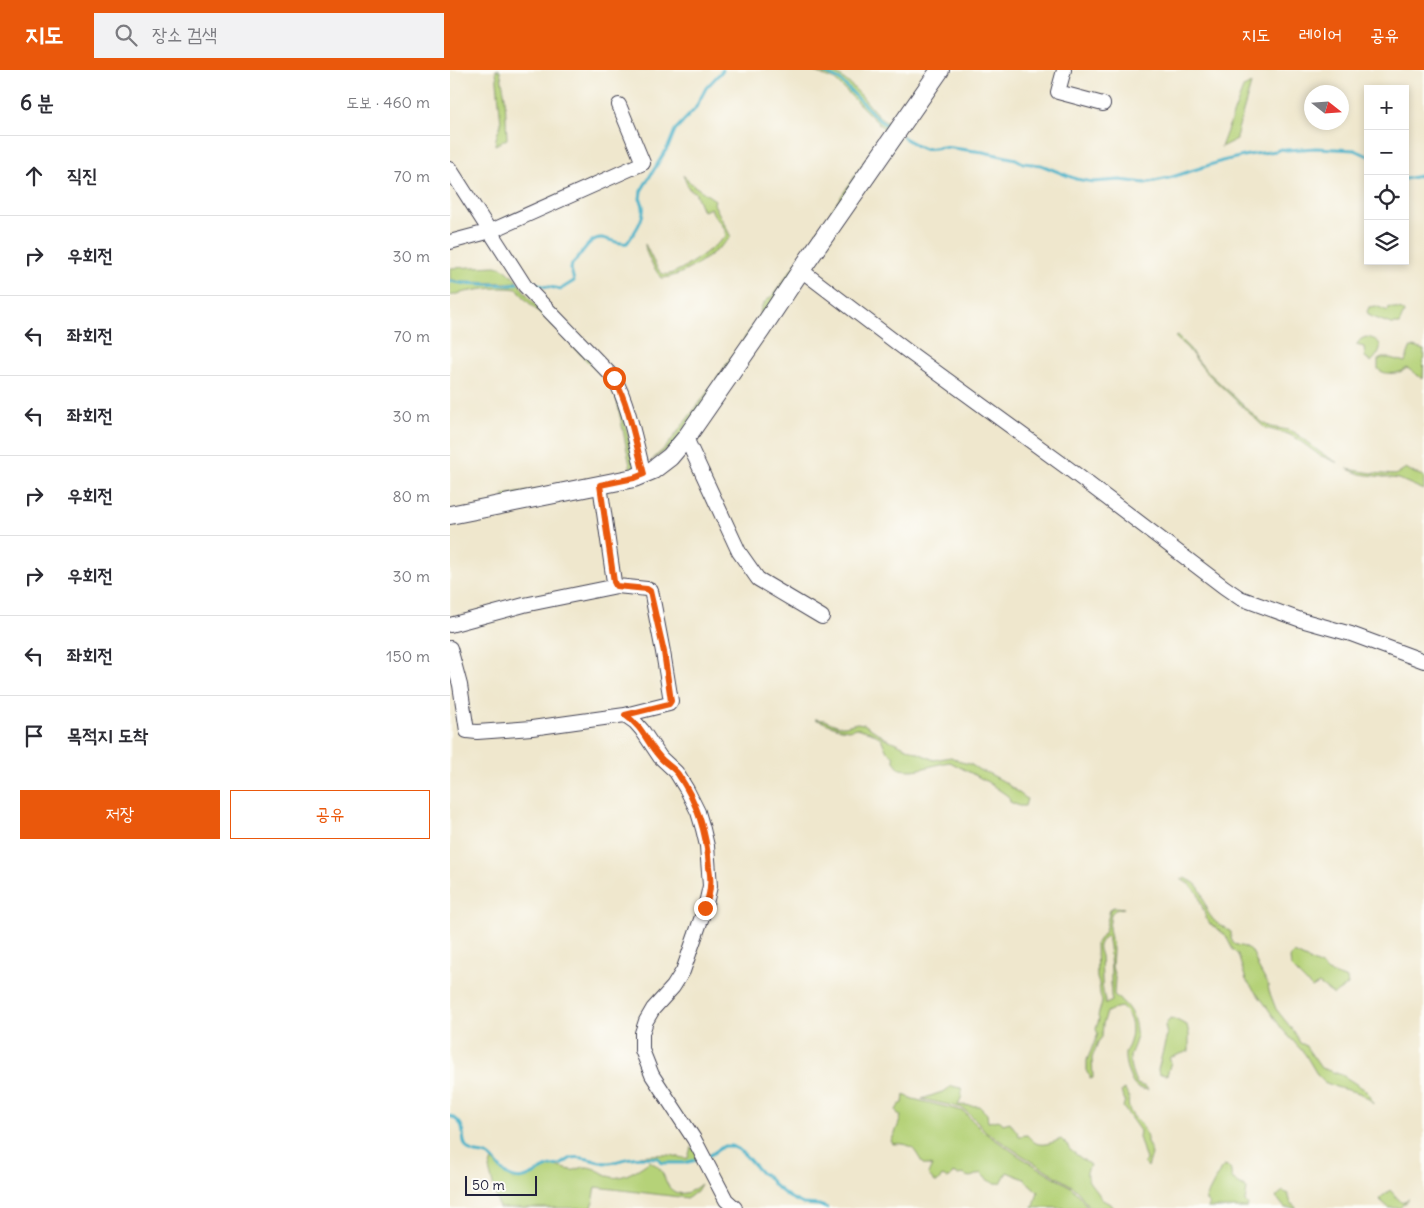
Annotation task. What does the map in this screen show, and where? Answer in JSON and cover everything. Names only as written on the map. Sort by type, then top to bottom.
[{"type":"main road","points":[[450,515],[634,478],[653,470],[670,457],[686,438],[940,70]]},
{"type":"street","points":[[1064,70],[1058,92],[1103,104]]},
{"type":"street","points":[[450,242],[491,231],[643,163],[619,105]]},
{"type":"street","points":[[450,169],[525,286],[614,378],[629,416],[644,474]]},
{"type":"street","points":[[801,270],[1240,598],[1301,620],[1351,634],[1424,661]]},
{"type":"street","points":[[686,438],[739,552],[758,579],[822,617]]},
{"type":"street","points":[[600,485],[616,586]]},
{"type":"street","points":[[450,625],[524,605],[616,586],[647,589],[650,591],[664,652],[671,701],[669,704],[625,715],[532,728],[467,731],[460,685],[450,648]]},
{"type":"street","points":[[625,715],[635,722],[660,757],[676,772],[698,812],[707,846],[710,886],[705,908],[683,971],[673,987],[653,1009],[646,1021],[642,1033],[642,1050],[645,1062],[652,1075],[694,1139],[726,1200],[735,1208]]},
{"type":"green space","points":[[496,70],[500,70],[505,97],[507,139],[495,145],[501,124]]},
{"type":"green space","points":[[810,70],[830,70],[837,74],[856,90],[880,117],[890,123],[928,70],[935,70],[672,446],[651,461],[666,447],[709,390],[755,323],[765,302],[774,294],[796,263],[885,129],[835,80]]},
{"type":"green space","points":[[1251,84],[1237,139],[1221,147],[1243,88]]},
{"type":"green space","points":[[683,175],[693,185],[715,200],[715,206],[731,237],[708,257],[689,269],[670,277],[661,278],[648,257],[645,244],[658,269],[663,274],[669,274],[696,260],[726,236],[724,228],[711,208],[703,211],[695,192],[689,189]]},
{"type":"green space","points":[[496,266],[505,270],[517,281],[512,283],[461,282],[450,279],[450,268]]},
{"type":"green space","points":[[450,282],[512,286],[518,283],[532,301],[614,383],[637,474],[506,500],[503,495],[577,483],[631,470],[616,396],[612,385],[526,300],[518,289],[484,289],[450,296]]},
{"type":"green space","points":[[1376,306],[1388,311],[1389,307],[1402,310],[1404,313],[1399,324],[1391,324],[1370,316],[1367,312],[1369,307]]},
{"type":"green space","points":[[1177,336],[1207,371],[1260,421],[1271,427],[1294,432],[1321,453],[1338,463],[1319,455],[1288,434],[1265,428],[1205,371],[1187,348],[1175,337]]},
{"type":"green space","points":[[1366,337],[1376,340],[1380,346],[1380,350],[1371,362],[1365,357],[1364,347],[1356,345],[1361,339]]},
{"type":"green space","points":[[1410,348],[1424,350],[1423,379],[1407,368],[1400,372],[1392,373],[1384,373],[1378,369],[1378,360],[1382,358],[1405,362]]},
{"type":"green space","points":[[1406,468],[1424,476],[1424,490],[1399,479],[1360,474],[1347,469],[1395,475]]},
{"type":"green space","points":[[815,719],[824,720],[839,726],[857,723],[864,724],[885,738],[934,760],[951,757],[970,764],[1003,781],[1027,799],[1025,806],[1019,806],[1010,802],[1009,797],[986,781],[950,762],[913,770],[900,769],[893,756],[886,750],[881,738],[876,735],[856,728],[849,730],[841,729]]},
{"type":"green space","points":[[1184,878],[1192,881],[1197,886],[1203,895],[1208,912],[1216,922],[1231,932],[1231,939],[1234,944],[1248,948],[1253,953],[1268,985],[1276,1009],[1295,1033],[1300,1043],[1305,1045],[1321,1068],[1342,1075],[1364,1089],[1370,1095],[1373,1104],[1368,1098],[1359,1093],[1336,1087],[1324,1082],[1318,1076],[1305,1054],[1282,1029],[1246,980],[1238,955],[1233,950],[1226,936],[1211,925],[1206,918],[1198,894],[1181,879]]},
{"type":"green space","points":[[1114,907],[1124,908],[1115,910],[1111,914],[1109,928],[1113,949],[1114,993],[1115,997],[1125,1004],[1132,1014],[1136,1037],[1130,1057],[1131,1067],[1137,1084],[1146,1087],[1148,1090],[1136,1087],[1128,1072],[1125,1054],[1130,1042],[1132,1026],[1131,1020],[1121,1007],[1107,1012],[1103,1024],[1102,1037],[1092,1058],[1093,1078],[1090,1079],[1087,1073],[1087,1060],[1098,1034],[1096,1029],[1102,1002],[1097,978],[1096,944],[1105,931],[1110,909]],"holes":[[[1107,935],[1111,964],[1112,1001],[1106,1004],[1102,986],[1099,946]]]},
{"type":"green space","points":[[1294,953],[1323,967],[1328,972],[1347,979],[1348,985],[1334,995],[1319,984],[1312,988],[1291,967],[1290,958]]},
{"type":"green space","points":[[1170,1018],[1187,1025],[1189,1051],[1169,1058],[1171,1062],[1167,1075],[1159,1074],[1158,1070],[1167,1035],[1165,1026]]},
{"type":"green space","points":[[951,1086],[961,1088],[962,1095],[958,1105],[979,1106],[987,1114],[988,1122],[998,1120],[1003,1124],[1010,1122],[1019,1136],[1027,1135],[1039,1144],[1047,1144],[1061,1139],[1069,1149],[1090,1165],[1087,1175],[1090,1183],[1101,1199],[1113,1208],[1090,1208],[1072,1186],[985,1131],[962,1108],[922,1099],[945,1091]]},
{"type":"green space","points":[[1124,1089],[1129,1097],[1129,1109],[1144,1129],[1152,1154],[1148,1167],[1144,1163],[1146,1160],[1139,1137],[1140,1131],[1123,1107],[1125,1100],[1121,1091]]},
{"type":"green space","points":[[904,1095],[913,1099],[963,1111],[984,1132],[1019,1156],[1071,1187],[1088,1208],[1033,1208],[1038,1192],[1024,1179],[1007,1172],[1001,1183],[990,1181],[981,1173],[970,1177],[953,1173],[950,1178],[942,1176],[938,1182],[935,1182],[928,1174],[932,1166],[924,1165],[913,1148],[905,1144],[893,1144],[891,1141],[901,1116],[896,1110],[903,1103]]},
{"type":"green space","points":[[691,1147],[703,1158],[684,1163],[663,1163],[658,1157],[646,1158],[639,1156],[664,1155],[688,1158]]},
{"type":"green space","points":[[492,1160],[505,1175],[516,1179],[526,1178],[552,1166],[573,1170],[589,1167],[611,1177],[620,1177],[631,1173],[650,1161],[658,1166],[669,1187],[677,1193],[689,1192],[701,1184],[697,1191],[688,1198],[596,1187],[592,1208],[499,1208],[489,1169]]},
{"type":"green space","points":[[1224,1166],[1230,1169],[1234,1181],[1247,1189],[1245,1202],[1248,1205],[1247,1208],[1207,1208],[1209,1203],[1206,1201],[1206,1198]]},
{"type":"green space","points":[[1390,1190],[1402,1203],[1409,1198],[1400,1208],[1389,1208],[1379,1199]]},
{"type":"green space","points":[[1283,1191],[1288,1194],[1291,1203],[1297,1208],[1285,1208],[1276,1197]]},
{"type":"waterway","points":[[529,281],[561,289],[574,281],[571,269],[572,264],[593,241],[602,238],[627,243],[642,216],[641,191],[669,145],[675,130],[695,109],[706,88],[723,70]]},
{"type":"waterway","points":[[819,70],[840,80],[880,121],[890,127]]},
{"type":"waterway","points":[[903,137],[924,149],[944,147],[983,152],[1016,159],[1023,163],[1041,165],[1076,179],[1093,182],[1120,180],[1145,183],[1169,178],[1222,161],[1281,149],[1355,150],[1364,154]]},
{"type":"waterway","points":[[1409,178],[1424,175]]},
{"type":"waterway","points":[[450,281],[512,285],[517,283]]},
{"type":"waterway","points":[[450,1116],[460,1124],[464,1141],[469,1150],[487,1155],[496,1162],[503,1172],[519,1179],[577,1157],[604,1163],[638,1157],[658,1158],[662,1163],[684,1163],[701,1159]]},
{"type":"waterway","points":[[707,1157],[724,1146],[731,1146],[745,1155],[761,1173],[768,1177],[775,1186],[789,1197],[803,1204],[819,1205],[827,1208]]},
{"type":"route","points":[[614,378],[629,416],[644,474],[600,485],[614,582],[616,586],[647,589],[652,595],[664,652],[671,701],[669,704],[625,715],[635,722],[660,757],[676,772],[698,812],[707,846],[709,865],[710,886],[705,908]]}]
